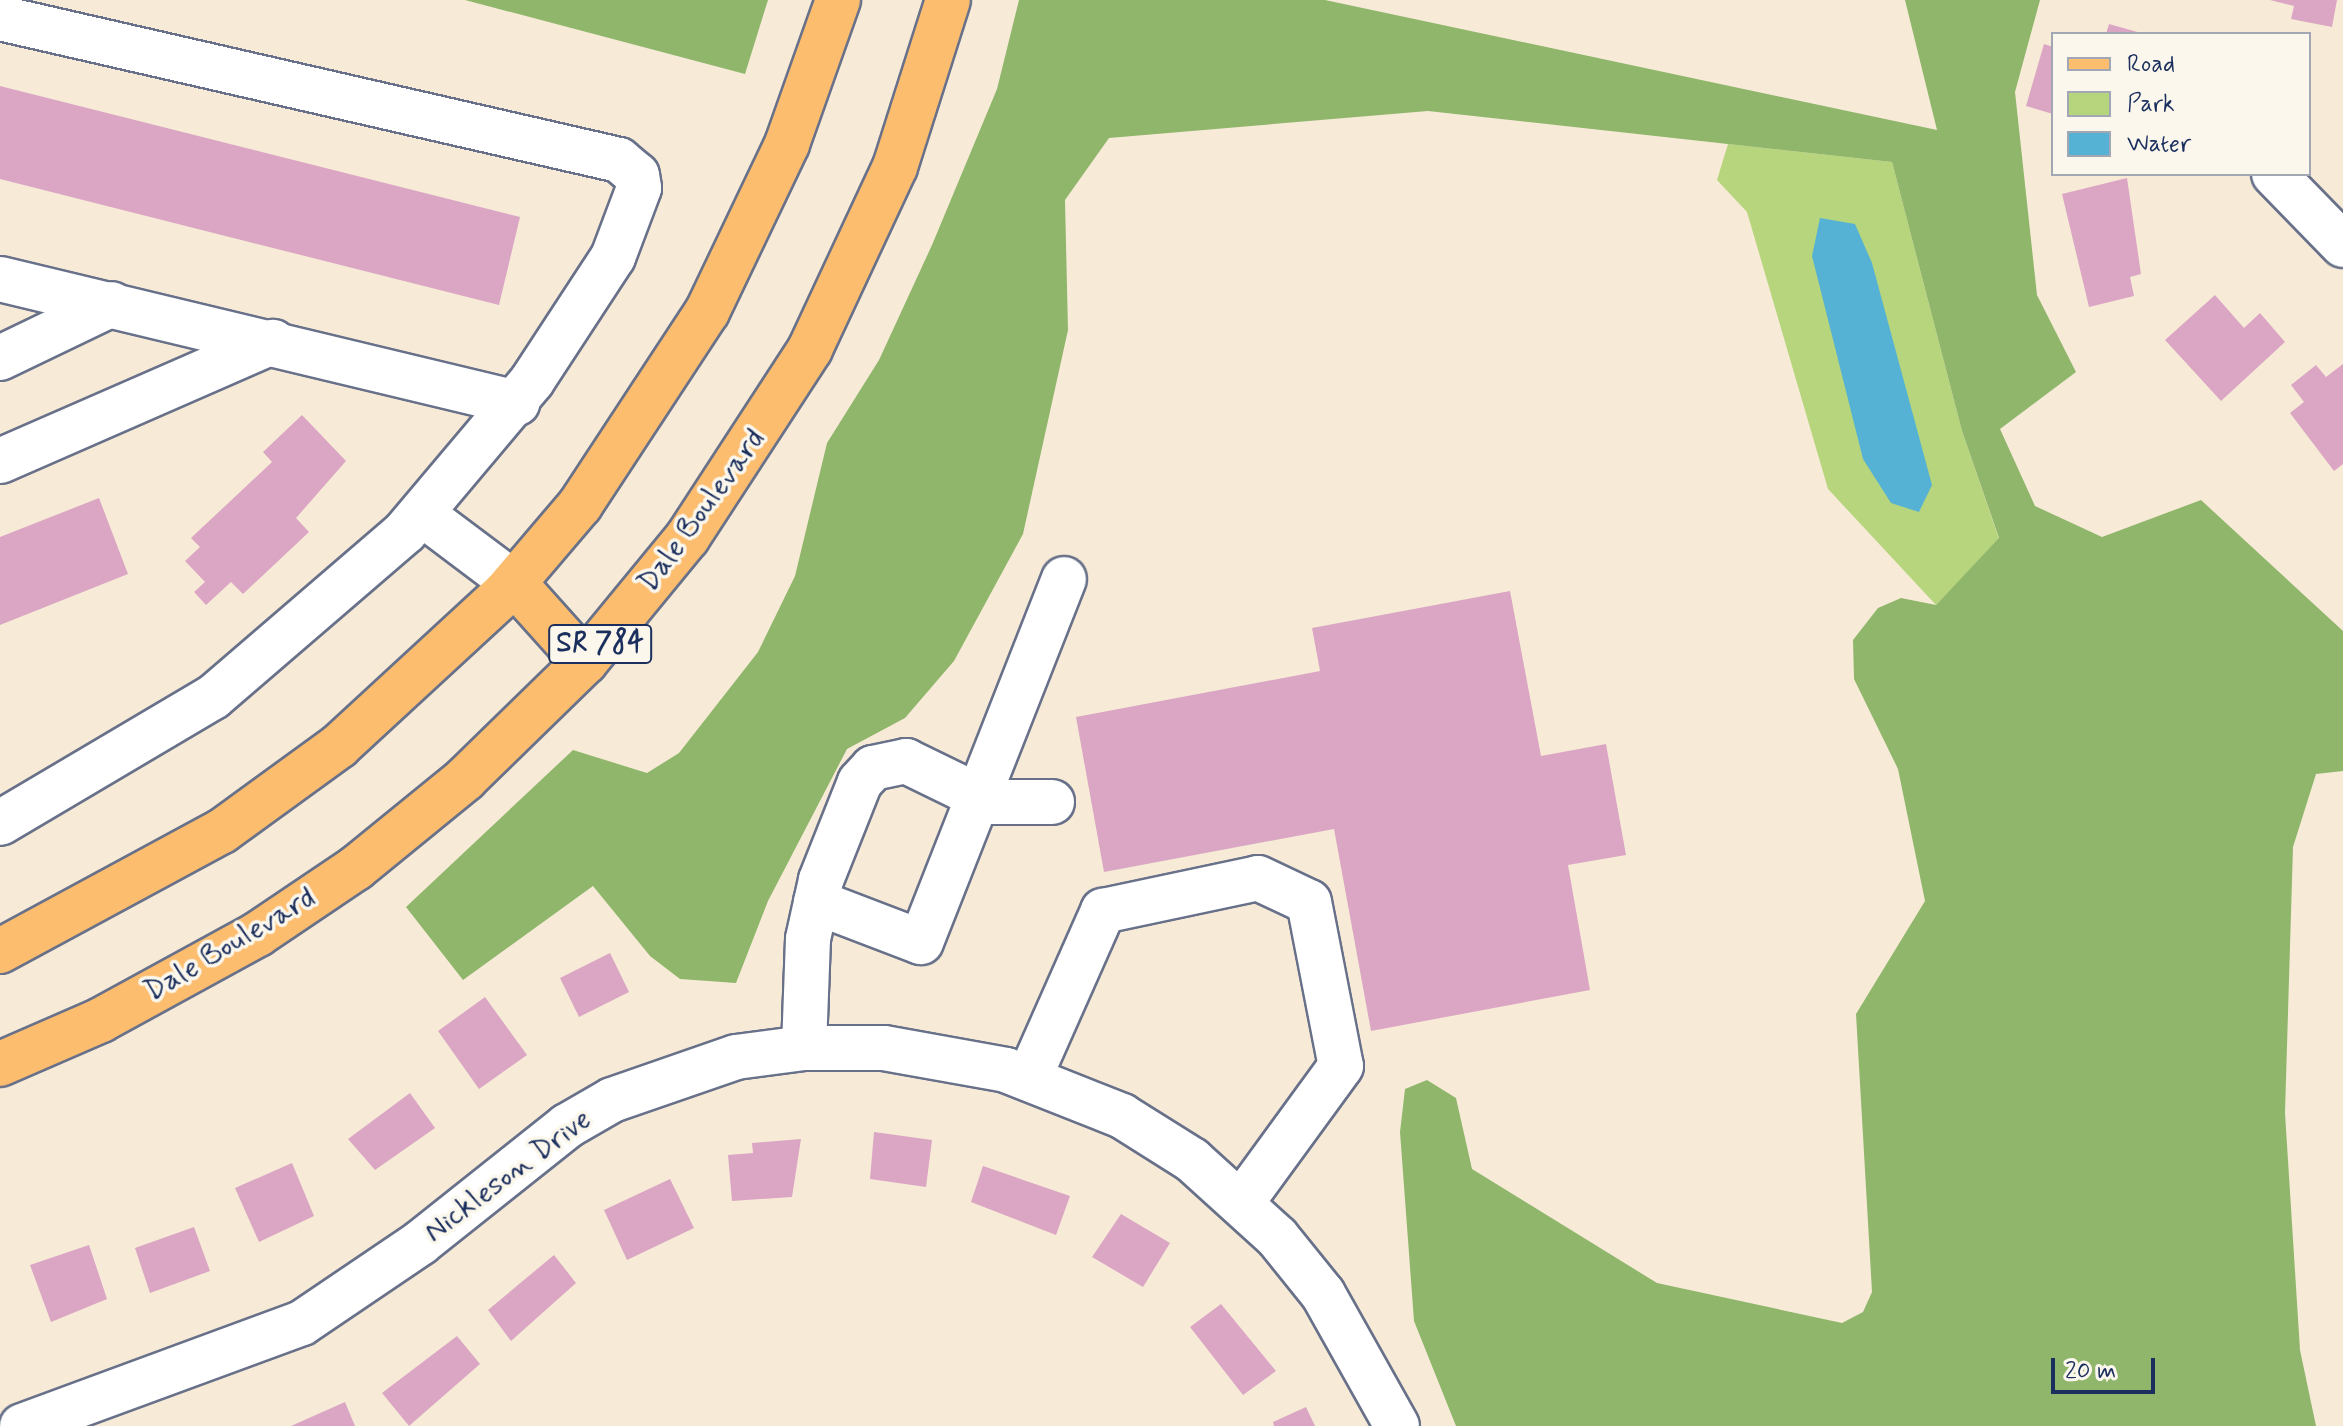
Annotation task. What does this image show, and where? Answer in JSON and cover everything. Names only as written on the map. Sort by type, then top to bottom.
[{"type":"main road","points":[[0,951],[222,831],[339,746],[514,583],[647,411],[707,312],[787,144],[838,0]]},
{"type":"main road","name":"Dale Boulevard","points":[[0,1064],[101,1020],[258,934],[343,876],[465,779],[585,662],[695,526],[810,349],[895,167],[948,0]]},
{"type":"main road","points":[[514,583],[585,662]]},
{"type":"street","points":[[0,18],[628,164],[639,188],[629,227],[517,403],[422,514],[213,697],[0,823]]},
{"type":"street","points":[[2276,176],[2343,245]]},
{"type":"street","points":[[0,279],[273,342],[517,403]]},
{"type":"street","points":[[0,358],[112,304]]},
{"type":"street","points":[[0,461],[273,342]]},
{"type":"street","points":[[422,514],[514,583]]},
{"type":"street","points":[[816,902],[921,942],[1064,579]]},
{"type":"street","points":[[804,1048],[803,988],[816,902],[860,782],[873,768],[906,761],[1013,807],[1052,802]]},
{"type":"street","points":[[1029,1078],[1103,911],[1258,878],[1309,902],[1341,1066],[1242,1202]]},
{"type":"street","name":"Nickleson Drive","points":[[22,1426],[302,1323],[420,1243],[567,1126],[612,1100],[736,1057],[804,1048],[938,1055],[1029,1078],[1122,1116],[1242,1202],[1323,1294],[1397,1426]]},
{"type":"green space","points":[[465,0],[768,0],[745,74]]},
{"type":"green space","points":[[1019,0],[1325,0],[1937,130],[1905,0],[2040,0],[2015,92],[2037,295],[2076,372],[2000,429],[2035,506],[2102,537],[2201,500],[2343,631],[2343,771],[2316,774],[2293,847],[2285,1113],[2300,1350],[2316,1426],[1456,1426],[1414,1321],[1400,1132],[1405,1089],[1427,1080],[1456,1098],[1472,1169],[1657,1283],[1842,1323],[1863,1312],[1872,1292],[1856,1014],[1925,901],[1898,769],[1854,679],[1853,640],[1878,608],[1901,598],[1936,605],[1999,538],[1962,431],[1892,162],[1428,111],[1109,138],[1065,200],[1068,330],[1023,534],[954,661],[905,718],[847,749],[768,901],[736,983],[680,979],[650,956],[593,886],[463,980],[406,907],[573,750],[647,773],[679,753],[758,652],[795,576],[827,443],[879,360],[932,245],[997,89]]},
{"type":"green space","points":[[1728,144],[1892,162],[1962,431],[1999,539],[1936,605],[1828,489],[1747,212],[1717,180]]},
{"type":"water","points":[[1820,218],[1855,224],[1872,263],[1932,485],[1919,512],[1891,503],[1863,459],[1812,256]]},
{"type":"building","points":[[2270,0],[2337,0],[2332,27],[2291,19],[2294,6]]},
{"type":"building","points":[[2109,24],[2137,32],[2107,32]]},
{"type":"building","points":[[2044,44],[2051,46],[2051,113],[2026,106]]},
{"type":"building","points":[[0,86],[520,217],[499,305],[0,179]]},
{"type":"building","points":[[2127,178],[2141,274],[2130,277],[2134,296],[2089,307],[2062,194]]},
{"type":"building","points":[[2215,295],[2244,328],[2260,313],[2285,342],[2221,401],[2165,340]]},
{"type":"building","points":[[2343,364],[2343,464],[2334,471],[2290,413],[2304,402],[2291,385],[2316,365],[2326,377]]},
{"type":"building","points":[[302,415],[346,461],[296,518],[309,532],[243,594],[231,582],[206,605],[194,592],[205,582],[185,561],[200,547],[191,538],[272,462],[263,452]]},
{"type":"building","points":[[99,498],[128,574],[0,625],[0,537]]},
{"type":"building","points":[[1510,591],[1541,756],[1606,744],[1626,855],[1568,865],[1590,990],[1371,1031],[1334,829],[1104,872],[1076,717],[1320,671],[1312,628]]},
{"type":"building","points":[[610,953],[629,992],[579,1017],[560,978]]},
{"type":"building","points":[[485,997],[527,1055],[479,1089],[438,1031]]},
{"type":"building","points":[[410,1093],[435,1128],[375,1170],[348,1139]]},
{"type":"building","points":[[874,1132],[932,1140],[926,1187],[870,1179]]},
{"type":"building","points":[[801,1139],[792,1197],[732,1201],[728,1155],[753,1153],[752,1143]]},
{"type":"building","points":[[292,1163],[314,1216],[259,1242],[235,1188]]},
{"type":"building","points":[[983,1166],[1070,1196],[1056,1235],[971,1202]]},
{"type":"building","points":[[670,1179],[694,1228],[627,1260],[604,1210]]},
{"type":"building","points":[[1121,1214],[1170,1243],[1143,1287],[1092,1257]]},
{"type":"building","points":[[194,1227],[210,1271],[150,1293],[135,1248]]},
{"type":"building","points":[[89,1245],[107,1299],[51,1322],[30,1265]]},
{"type":"building","points":[[554,1255],[576,1283],[511,1341],[488,1310]]},
{"type":"building","points":[[1221,1304],[1276,1371],[1243,1395],[1190,1327]]},
{"type":"building","points":[[457,1336],[480,1364],[409,1426],[382,1393]]},
{"type":"building","points":[[345,1402],[355,1426],[291,1426]]},
{"type":"building","points":[[1306,1407],[1315,1426],[1274,1426],[1273,1422]]}]
